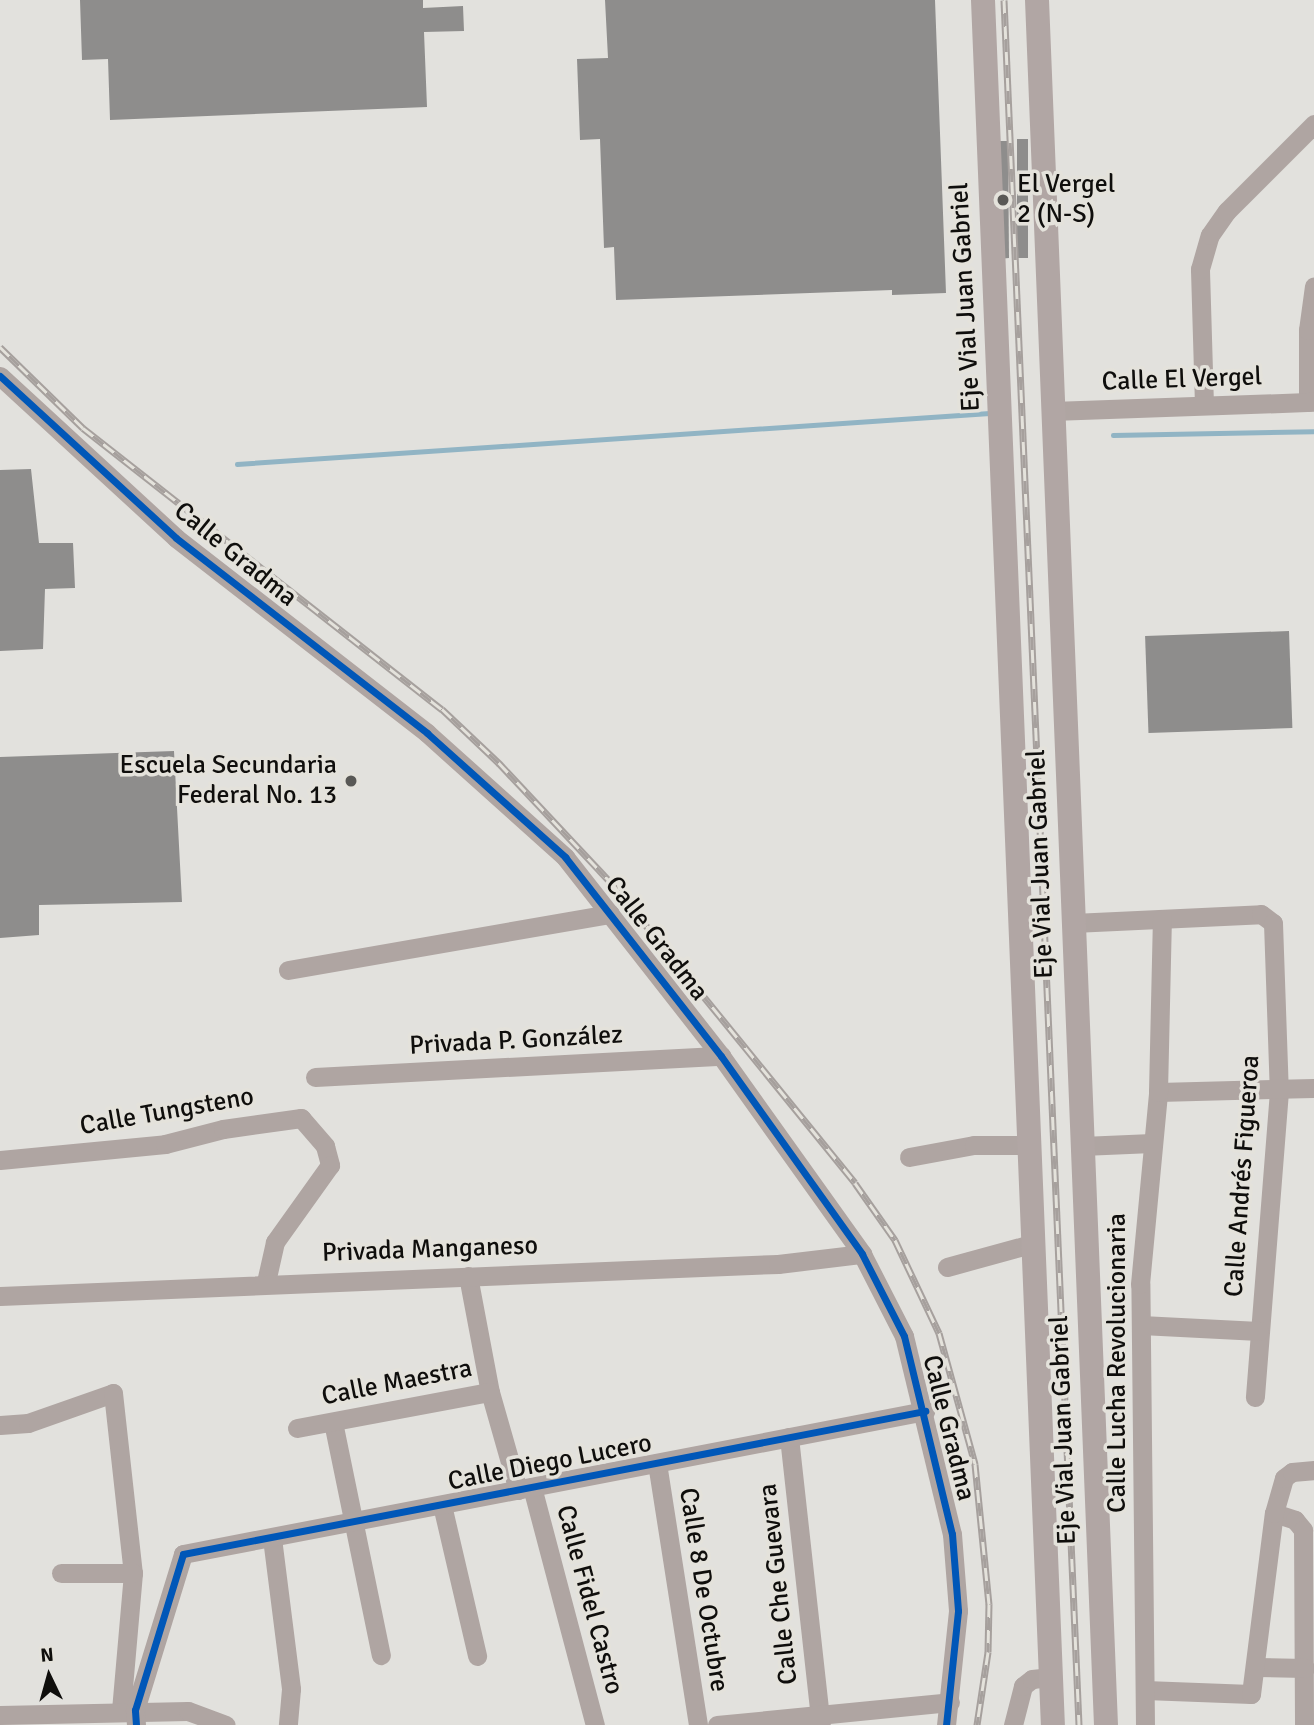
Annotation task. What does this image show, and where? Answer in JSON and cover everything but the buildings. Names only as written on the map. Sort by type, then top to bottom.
[{"type":"main road","name":"Eje Vial Juan Gabriel","points":[[983,0],[1053,1725]]},
{"type":"main road","name":"Eje Vial Juan Gabriel","points":[[1037,0],[1106,1725]]},
{"type":"street","points":[[1205,405],[1200,269],[1210,235],[1227,211],[1314,124]]},
{"type":"street","points":[[1311,402],[1308,330],[1314,286]]},
{"type":"street","name":"Calle Gradma","points":[[0,376],[176,538],[496,791],[565,857],[721,1056],[862,1254],[904,1336],[925,1411],[952,1534],[958,1611],[946,1725]]},
{"type":"street","name":"Calle El Vergel","points":[[1052,411],[1311,402]]},
{"type":"street","points":[[288,970],[610,914]]},
{"type":"street","name":"Calle Andrés Figueroa","points":[[1162,919],[1270,917],[1275,930],[1279,1091],[1255,1397]]},
{"type":"street","points":[[1073,923],[1162,919]]},
{"type":"street","name":"Calle Lucha Revolucionaria","points":[[1145,1725],[1141,1325],[1152,1143],[1158,1092],[1162,919]]},
{"type":"street","name":"Privada P. González","points":[[315,1077],[721,1056]]},
{"type":"street","points":[[1158,1092],[1279,1091],[1314,1088]]},
{"type":"street","name":"Calle Tungsteno","points":[[0,1160],[165,1144],[223,1129],[301,1118],[325,1146],[330,1165],[275,1242],[266,1282]]},
{"type":"street","points":[[1082,1146],[1152,1143]]},
{"type":"street","points":[[909,1157],[974,1145],[1031,1144]]},
{"type":"street","points":[[947,1267],[1035,1243]]},
{"type":"street","name":"Privada Manganeso","points":[[0,1296],[266,1282],[778,1264],[862,1254]]},
{"type":"street","points":[[468,1276],[489,1392]]},
{"type":"street","points":[[1141,1325],[1259,1331]]},
{"type":"street","name":"Calle Maestra","points":[[297,1428],[489,1392],[525,1489]]},
{"type":"street","points":[[0,1425],[28,1423],[113,1393],[133,1573],[131,1715]]},
{"type":"street","name":"Calle Diego Lucero","points":[[131,1715],[183,1554],[925,1411]]},
{"type":"street","points":[[333,1422],[381,1655]]},
{"type":"street","name":"Calle Che Guevara","points":[[789,1437],[820,1718]]},
{"type":"street","name":"Calle 8 De Octubre","points":[[657,1463],[698,1725]]},
{"type":"street","points":[[1145,1690],[1251,1693],[1274,1513],[1284,1478],[1292,1472],[1314,1470]]},
{"type":"street","name":"Calle Fidel Castro","points":[[525,1489],[595,1725]]},
{"type":"street","points":[[442,1505],[477,1656]]},
{"type":"street","points":[[1274,1513],[1295,1520],[1303,1530],[1304,1725]]},
{"type":"street","points":[[272,1538],[291,1689],[288,1725]]},
{"type":"street","points":[[61,1573],[133,1573]]},
{"type":"street","points":[[1256,1667],[1305,1668]]},
{"type":"street","points":[[1013,1725],[1023,1686],[1032,1679],[1051,1677]]},
{"type":"street","points":[[717,1725],[820,1718],[950,1702]]},
{"type":"street","points":[[0,1715],[131,1715],[188,1711],[226,1725]]},
{"type":"waterway","points":[[237,464],[989,413]]},
{"type":"waterway","points":[[1113,435],[1314,431]]},
{"type":"railway","points":[[1004,0],[1079,1725]]},
{"type":"railway","points":[[0,347],[83,428],[442,709],[499,763],[614,886],[855,1183],[895,1240],[939,1333],[975,1464],[989,1604],[988,1652],[977,1725]]},
{"type":"cycle path","points":[[0,376],[176,538],[427,733],[565,857],[721,1056],[862,1254],[904,1336],[952,1534],[958,1611],[946,1725]]},
{"type":"cycle path","points":[[136,1725],[135,1710],[183,1554],[925,1411]]},
{"type":"place","name":"El Vergel 2 (N-S)","points":[[1003,200]]},
{"type":"place","name":"Escuela Secundaria Federal No. 13","points":[[351,781]]}]
